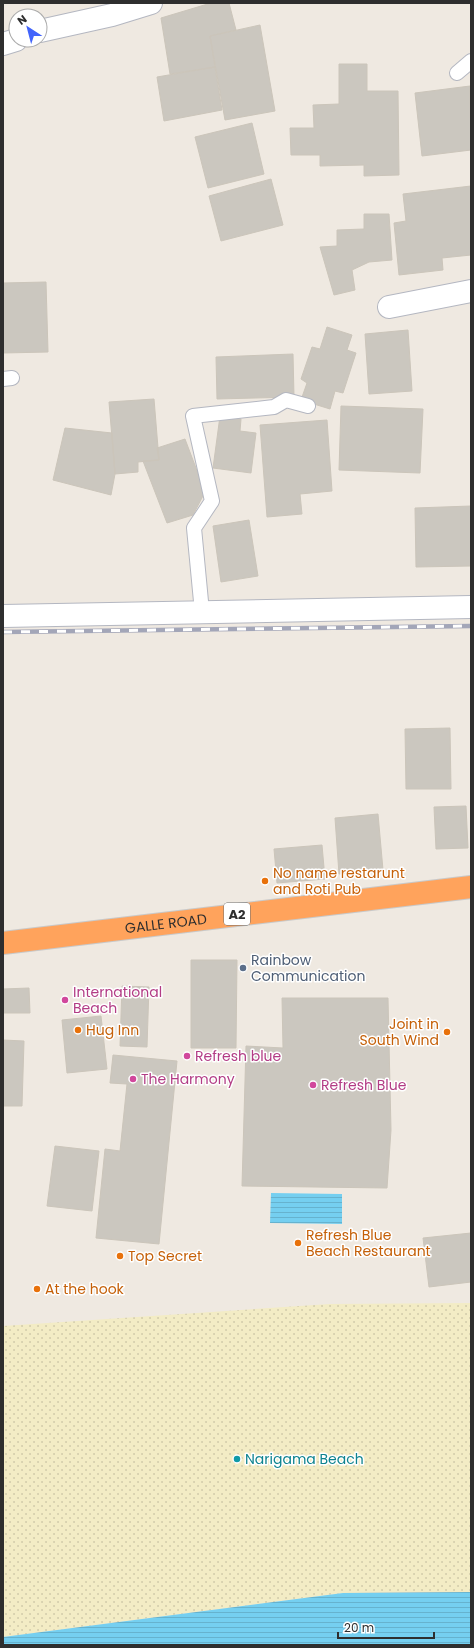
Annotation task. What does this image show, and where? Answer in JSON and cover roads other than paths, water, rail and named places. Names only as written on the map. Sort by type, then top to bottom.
[{"type":"highway","name":"GALLE ROAD","points":[[3,943],[471,887]]},
{"type":"street","points":[[48,29],[112,15],[151,3]]},
{"type":"street","points":[[389,307],[471,291]]},
{"type":"street","points":[[3,616],[471,607]]},
{"type":"lane","points":[[457,73],[471,61]]},
{"type":"lane","points":[[202,612],[194,528],[212,501],[193,416],[274,407],[286,400],[308,406]]},
{"type":"water","points":[[271,1193],[342,1194],[342,1224],[270,1223]]},
{"type":"water","points":[[471,1592],[471,1645],[3,1645],[3,1637],[343,1593]]},
{"type":"railway","points":[[3,632],[471,626]]},
{"type":"place","name":"No name restarunt and Roti Pub","points":[[265,881]]},
{"type":"place","name":"Rainbow Communication","points":[[243,968]]},
{"type":"place","name":"International Beach","points":[[65,1000]]},
{"type":"place","name":"Hug Inn","points":[[78,1030]]},
{"type":"place","name":"Joint in South Wind","points":[[447,1032]]},
{"type":"place","name":"Refresh blue","points":[[187,1056]]},
{"type":"place","name":"The Harmony","points":[[133,1079]]},
{"type":"place","name":"Refresh Blue","points":[[313,1085]]},
{"type":"place","name":"Refresh Blue Beach Restaurant","points":[[298,1243]]},
{"type":"place","name":"Top Secret","points":[[120,1256]]},
{"type":"place","name":"At the hook","points":[[37,1289]]},
{"type":"place","name":"Narigama Beach","points":[[237,1459]]}]
